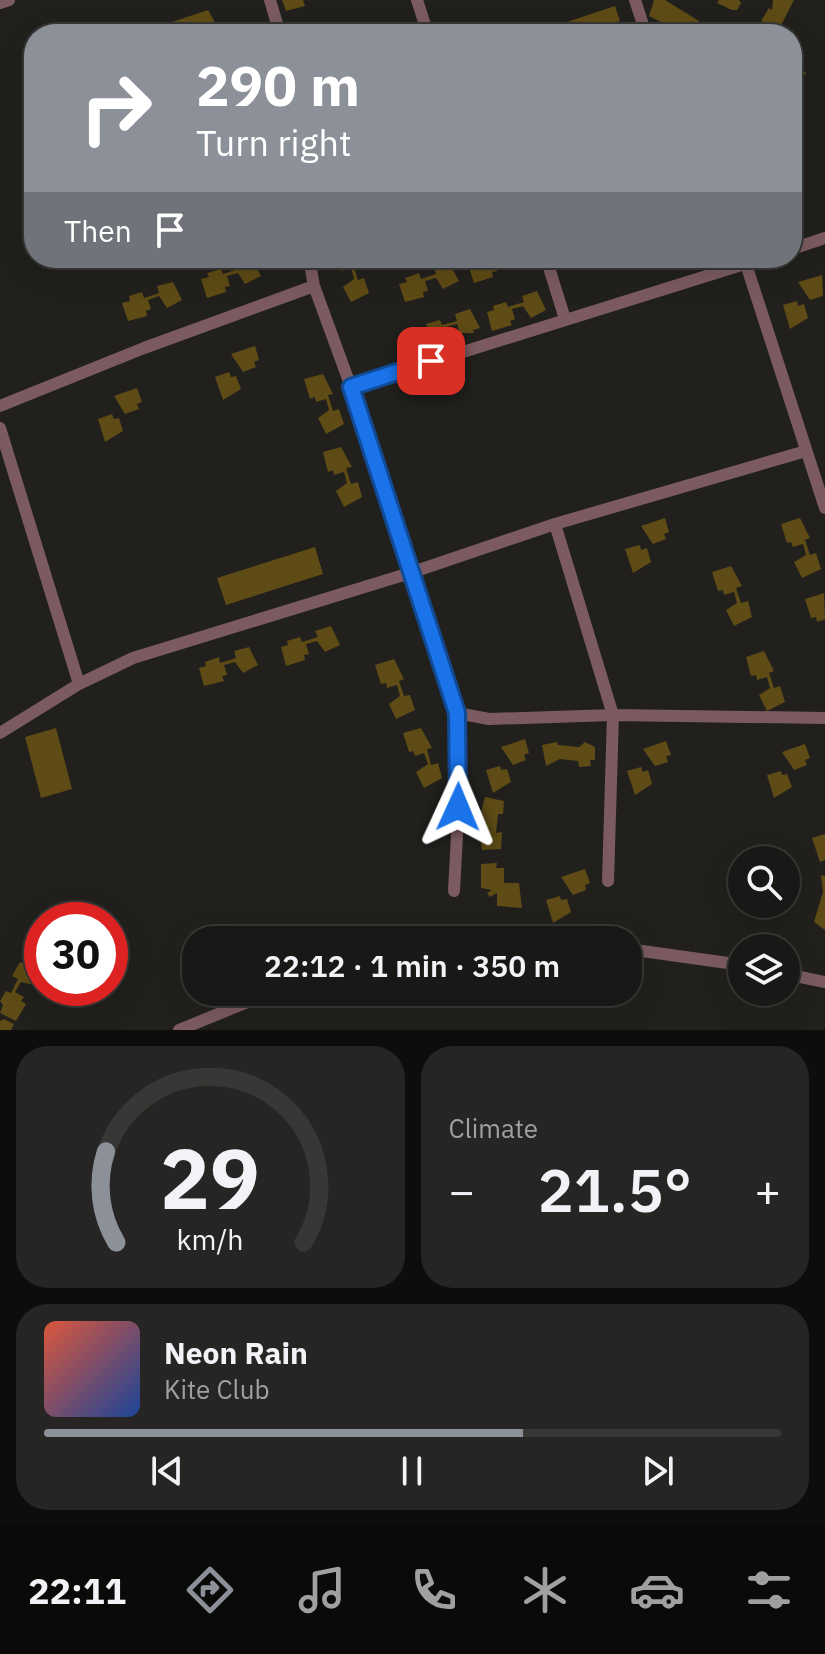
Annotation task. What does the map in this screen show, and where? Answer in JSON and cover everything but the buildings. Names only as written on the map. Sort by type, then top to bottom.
[{"type":"street","points":[[0,3],[9,0]]},
{"type":"street","points":[[270,0],[277,24]]},
{"type":"street","points":[[417,0],[425,24]]},
{"type":"street","points":[[635,0],[643,24]]},
{"type":"street","points":[[802,246],[825,238]]},
{"type":"street","points":[[311,268],[314,286],[351,387],[457,713],[460,779],[454,891]]},
{"type":"street","points":[[549,268],[565,319]]},
{"type":"street","points":[[351,387],[723,268]]},
{"type":"street","points":[[747,268],[825,508]]},
{"type":"street","points":[[0,406],[144,348],[314,286]]},
{"type":"street","points":[[0,428],[79,684]]},
{"type":"street","points":[[0,733],[79,684],[133,658],[410,573],[555,524],[806,451]]},
{"type":"street","points":[[555,524],[613,715],[608,881]]},
{"type":"street","points":[[457,713],[512,720],[613,715],[825,718]]},
{"type":"street","points":[[642,951],[728,963]]},
{"type":"street","points":[[800,977],[825,982]]},
{"type":"street","points":[[179,1030],[238,1006]]},
{"type":"route","points":[[431,361],[351,387],[457,713],[458,807]]}]
